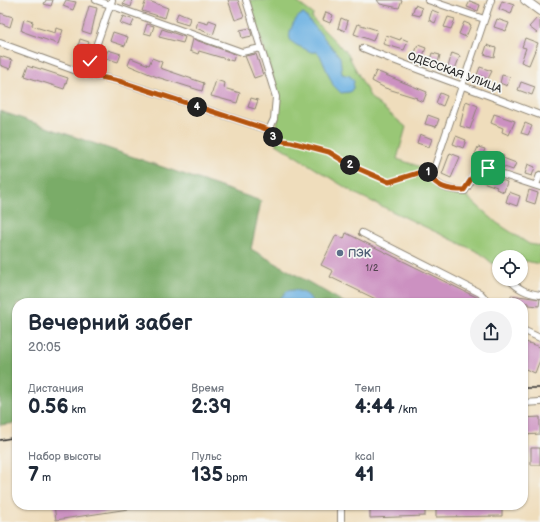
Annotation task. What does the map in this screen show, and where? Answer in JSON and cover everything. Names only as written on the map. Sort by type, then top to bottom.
[{"type":"main road","points":[[525,0],[540,11]]},
{"type":"street","points":[[96,0],[111,2],[242,52],[261,48]]},
{"type":"street","points":[[0,43],[82,73],[119,81],[269,130],[274,119],[276,97],[246,0]]},
{"type":"street","points":[[428,0],[484,19]]},
{"type":"street","points":[[491,0],[461,84],[432,179],[438,185],[450,190],[464,190],[479,167],[488,168],[538,186],[540,175]]},
{"type":"street","points":[[82,73],[96,49],[111,2]]},
{"type":"street","name":"ОДЕССКАЯ УЛИЦА","points":[[363,48],[406,66],[461,84],[540,115]]},
{"type":"street","points":[[362,233],[480,293],[484,298]]},
{"type":"street","points":[[515,286],[518,289],[531,294],[540,295]]},
{"type":"street","points":[[528,332],[540,338]]},
{"type":"street","points":[[528,402],[540,402]]},
{"type":"street","points":[[341,510],[341,522]]},
{"type":"path","points":[[269,130],[275,140],[291,142],[329,152],[350,165],[389,182],[418,173],[433,172]]},
{"type":"green space","points":[[249,0],[294,0],[313,14],[312,18],[347,53],[371,98],[406,127],[397,159],[427,169],[431,181],[437,188],[464,194],[497,223],[529,244],[540,246],[540,264],[528,261],[528,250],[492,250],[492,263],[480,253],[356,194],[276,144],[279,98]]},
{"type":"green space","points":[[0,111],[261,201],[251,249],[336,298],[12,298],[12,424],[0,425]]},
{"type":"water","points":[[304,14],[340,57],[342,74],[350,76],[354,81],[353,88],[350,92],[341,93],[333,85],[320,55],[317,52],[308,51],[294,44],[290,39],[293,24],[299,16]]},
{"type":"water","points":[[294,290],[301,292],[310,298],[281,298],[287,291]]},
{"type":"building","points":[[46,0],[53,0],[51,6],[44,4]]},
{"type":"building","points":[[66,0],[76,2],[73,10],[63,6]]},
{"type":"building","points":[[125,0],[133,0],[131,7],[123,4]]},
{"type":"building","points":[[146,0],[168,8],[165,18],[142,11]]},
{"type":"building","points":[[228,0],[238,0],[244,17],[235,20]]},
{"type":"building","points":[[377,0],[402,0],[399,8],[380,4]]},
{"type":"building","points":[[470,1],[480,5],[478,11],[467,7]]},
{"type":"building","points":[[502,1],[514,5],[511,14],[499,9]]},
{"type":"building","points":[[415,5],[422,8],[420,16],[412,14]]},
{"type":"building","points":[[89,6],[97,8],[91,34],[82,31]]},
{"type":"building","points":[[432,10],[439,13],[435,23],[429,20]]},
{"type":"building","points":[[326,12],[333,15],[330,23],[323,20]]},
{"type":"building","points":[[0,13],[13,17],[10,27],[0,23]]},
{"type":"building","points":[[178,13],[190,18],[188,25],[175,21]]},
{"type":"building","points":[[123,16],[134,20],[131,27],[120,23]]},
{"type":"building","points":[[448,17],[455,19],[451,29],[444,27]]},
{"type":"building","points":[[341,18],[348,21],[345,31],[338,28]]},
{"type":"building","points":[[537,18],[540,20],[540,30],[537,33],[529,27]]},
{"type":"building","points":[[24,19],[33,22],[32,26],[55,33],[56,28],[63,30],[58,44],[21,31]]},
{"type":"building","points":[[497,19],[509,23],[506,31],[494,27]]},
{"type":"building","points":[[209,20],[217,23],[213,35],[196,28],[198,21],[208,24]]},
{"type":"building","points":[[464,22],[471,25],[466,37],[459,34]]},
{"type":"building","points":[[147,24],[154,26],[151,35],[144,33]]},
{"type":"building","points":[[358,24],[377,30],[373,41],[354,34]]},
{"type":"building","points":[[250,28],[252,36],[242,38],[240,30]]},
{"type":"building","points":[[162,29],[185,37],[183,43],[159,37]]},
{"type":"building","points":[[113,32],[128,37],[125,46],[110,41]]},
{"type":"building","points":[[386,35],[408,41],[404,50],[383,44]]},
{"type":"building","points":[[525,38],[538,43],[529,65],[521,62],[526,48],[522,47]]},
{"type":"building","points":[[80,39],[89,42],[85,52],[77,50]]},
{"type":"building","points":[[193,39],[235,54],[233,61],[199,51],[198,54],[190,51]]},
{"type":"building","points":[[418,45],[426,48],[422,58],[414,55]]},
{"type":"building","points":[[487,45],[496,48],[494,57],[484,54]]},
{"type":"building","points":[[108,50],[121,54],[118,62],[105,58]]},
{"type":"building","points":[[432,53],[440,55],[438,63],[430,60]]},
{"type":"building","points":[[452,53],[460,56],[455,69],[448,67]]},
{"type":"building","points":[[256,54],[263,75],[254,78],[245,56]]},
{"type":"building","points":[[0,56],[12,60],[10,69],[0,65]]},
{"type":"building","points":[[131,58],[149,65],[152,58],[162,62],[160,68],[204,83],[202,91],[157,77],[128,65]]},
{"type":"building","points":[[28,65],[68,78],[64,89],[24,76]]},
{"type":"building","points":[[480,67],[492,71],[488,79],[477,75]]},
{"type":"building","points":[[376,71],[427,92],[423,102],[416,99],[417,98],[385,88],[372,81]]},
{"type":"building","points":[[502,75],[510,77],[507,86],[500,83]]},
{"type":"building","points":[[216,80],[225,83],[224,88],[240,93],[237,103],[211,96]]},
{"type":"building","points":[[521,82],[535,87],[532,95],[518,90]]},
{"type":"building","points":[[440,93],[447,96],[443,106],[436,103]]},
{"type":"building","points":[[251,98],[258,100],[255,109],[248,107]]},
{"type":"building","points":[[466,101],[478,106],[470,129],[460,126]]},
{"type":"building","points":[[494,114],[515,121],[509,135],[502,132],[503,128],[491,123]]},
{"type":"building","points":[[428,115],[439,119],[436,127],[425,124]]},
{"type":"building","points":[[525,123],[532,126],[528,135],[521,133]]},
{"type":"building","points":[[420,134],[432,139],[429,147],[417,143]]},
{"type":"building","points":[[456,136],[466,140],[463,148],[453,144]]},
{"type":"building","points":[[478,147],[485,149],[482,157],[475,154]]},
{"type":"building","points":[[450,153],[460,157],[451,178],[442,174]]},
{"type":"building","points":[[496,153],[504,156],[503,158],[516,163],[513,170],[493,163]]},
{"type":"building","points":[[528,164],[535,167],[532,176],[525,174]]},
{"type":"building","points":[[481,172],[507,182],[504,192],[496,189],[497,187],[477,180]]},
{"type":"building","points":[[529,190],[538,193],[535,204],[526,201]]},
{"type":"building","points":[[509,192],[520,196],[517,206],[506,202]]},
{"type":"building","points":[[346,233],[478,298],[374,298],[330,277],[333,271],[321,265],[336,235],[344,239]]},
{"type":"building","points":[[511,295],[540,299],[539,306],[529,305],[528,298],[511,298]]},
{"type":"building","points":[[528,343],[540,347],[540,360],[535,373],[528,370]]},
{"type":"building","points":[[540,417],[540,434],[528,435],[528,418]]},
{"type":"building","points":[[531,448],[540,448],[540,465],[531,465]]},
{"type":"building","points":[[55,510],[122,510],[56,520]]},
{"type":"building","points":[[370,510],[425,510],[425,516],[370,518]]},
{"type":"building","points":[[436,510],[502,510],[502,516],[436,517]]},
{"type":"railway","points":[[528,388],[540,388]]},
{"type":"railway","points":[[0,440],[12,438]]},
{"type":"place","name":"ПЭК","points":[[340,253]]},
{"type":"route","points":[[90,61],[82,73],[119,81],[269,130],[275,140],[291,142],[329,152],[350,165],[389,182],[418,173],[433,172],[432,179],[438,185],[450,190],[464,190],[479,167],[488,168]]}]
